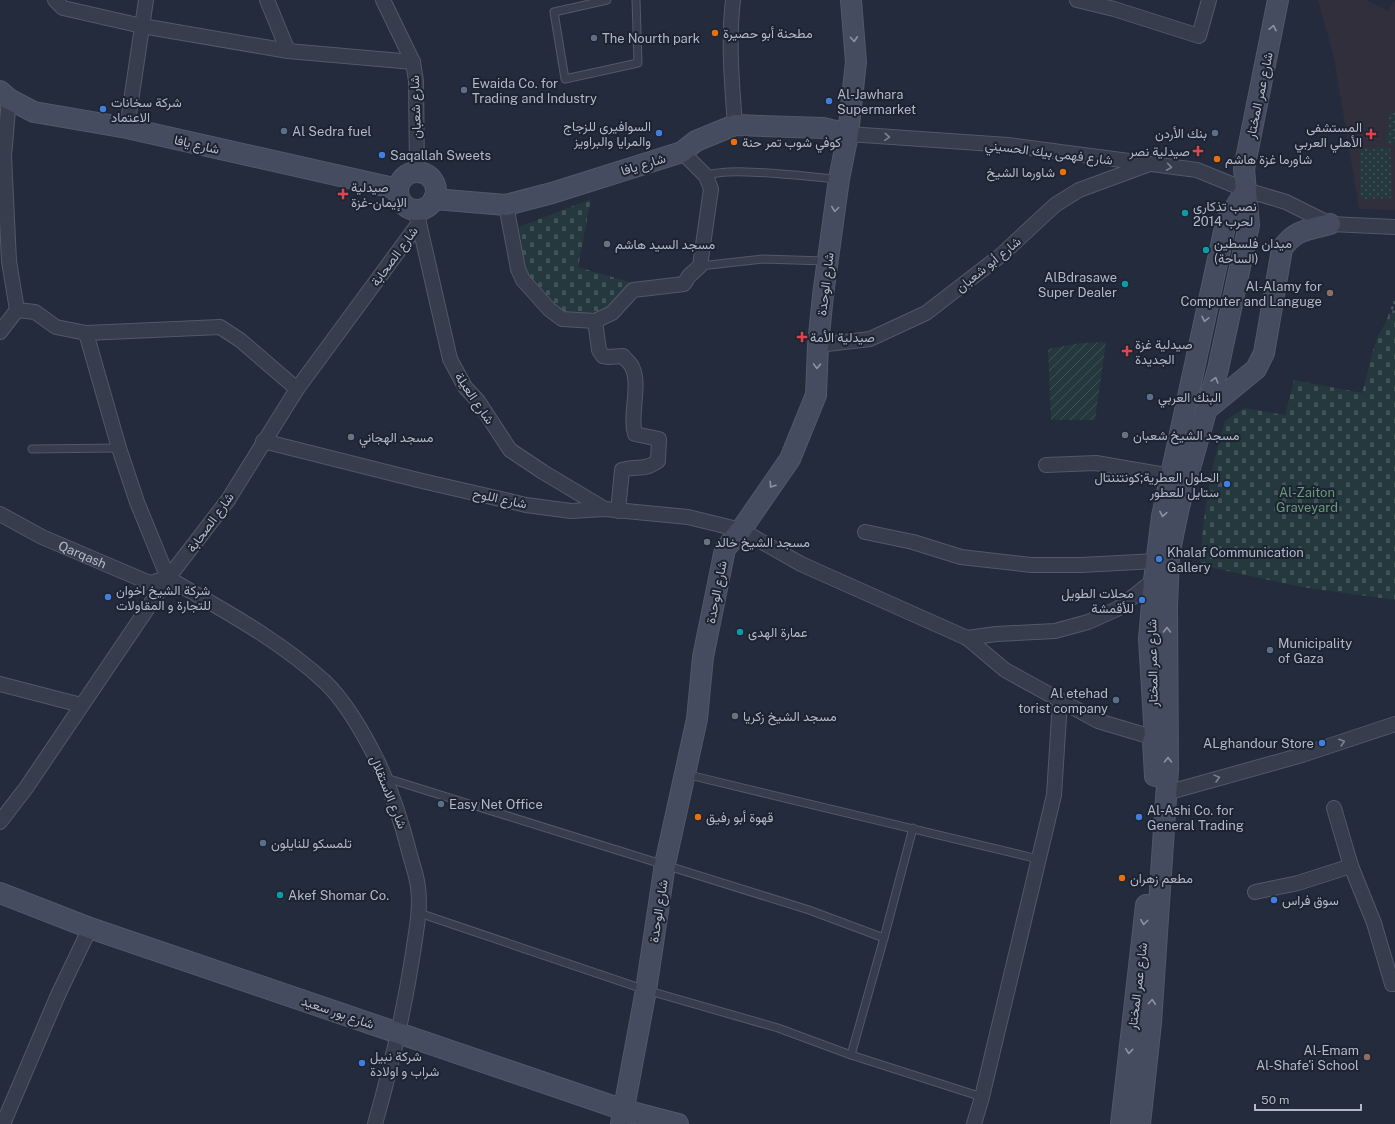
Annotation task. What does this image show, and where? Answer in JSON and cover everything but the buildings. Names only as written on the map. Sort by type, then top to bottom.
[{"type":"main road","name":"شارع الوحدة","points":[[623,1117],[646,990],[665,864],[697,719],[703,658],[725,549],[741,530],[790,459],[816,395],[818,346],[828,261],[839,179],[848,134],[856,62],[851,0]]},
{"type":"main road","name":"شارع عمر المختار","points":[[1140,1124],[1151,1023],[1168,769],[1167,607],[1169,555],[1178,507],[1218,369],[1249,225],[1244,170],[1278,0]]},
{"type":"main road","name":"شارع يافا","points":[[4,95],[34,112],[127,128],[398,189]]},
{"type":"main road","name":"شارع يافا","points":[[434,199],[506,205],[552,193],[682,152],[696,141],[735,125],[823,128],[848,134]]},
{"type":"main road","points":[[417,172],[423,173],[433,181],[436,193],[434,199],[416,216],[402,203],[398,196],[398,189],[402,179],[411,173],[417,172]]},
{"type":"main road","name":"شارع عمر المختار","points":[[1121,1124],[1147,897],[1155,791],[1155,738],[1149,639],[1162,516],[1226,222],[1246,190]]},
{"type":"main road","points":[[1206,410],[1256,368],[1264,353],[1282,249],[1285,244],[1297,233],[1330,224]]},
{"type":"main road","name":"شارع بور سعيد","points":[[0,894],[90,928],[398,1033],[623,1117],[678,1124]]},
{"type":"street","points":[[127,128],[146,0]]},
{"type":"street","points":[[267,0],[288,51]]},
{"type":"street","name":"شارع شعبان","points":[[384,0],[413,62],[416,81],[417,172]]},
{"type":"street","points":[[733,0],[731,63],[735,125]]},
{"type":"street","points":[[1077,0],[1114,9],[1199,36],[1209,0]]},
{"type":"street","points":[[61,3],[142,26],[288,51],[413,62]]},
{"type":"street","points":[[0,332],[16,310],[9,261],[2,156],[4,95]]},
{"type":"street","name":"شارع فهمى بيك الحسيني","points":[[848,134],[1008,145],[1197,170],[1246,190],[1286,202],[1330,224]]},
{"type":"street","points":[[506,205],[518,269],[523,280],[550,309],[562,319],[595,321],[612,313],[633,290],[684,284],[688,276],[700,266],[711,189],[706,176],[682,152]]},
{"type":"street","name":"شارع أبو شعبان","points":[[818,346],[870,339],[926,313],[1000,256],[1055,205],[1079,190],[1149,164]]},
{"type":"street","name":"شارع الصحابة","points":[[0,822],[26,788],[168,578],[228,500],[263,441],[297,389],[416,216]]},
{"type":"street","name":"شارع العيلة","points":[[416,216],[450,359],[465,387],[478,401],[510,450],[542,472],[612,510]]},
{"type":"street","points":[[1330,224],[1395,227]]},
{"type":"street","points":[[16,310],[35,312],[56,327],[86,334],[220,327],[240,340],[297,389]]},
{"type":"street","points":[[595,321],[599,350],[603,356],[609,358],[623,356],[632,366],[635,380],[632,426],[634,434],[659,439],[658,461],[644,469],[630,468],[622,470],[612,510]]},
{"type":"street","points":[[86,334],[119,448],[137,502],[168,578]]},
{"type":"street","name":"شارع اللوح","points":[[263,441],[418,480],[526,504],[571,511],[612,510],[688,517],[741,530],[801,564],[967,638],[1005,670],[1098,721],[1155,738]]},
{"type":"street","points":[[1046,465],[1096,463],[1171,476]]},
{"type":"street","name":"Qarqash","points":[[0,514],[42,537],[150,583],[168,578]]},
{"type":"street","points":[[865,532],[913,542],[961,557],[1031,565],[1081,565],[1155,571]]},
{"type":"street","points":[[967,638],[996,634],[1056,631],[1088,622],[1118,608],[1155,571]]},
{"type":"street","name":"شارع الاستقلال","points":[[168,578],[256,629],[290,652],[326,684],[350,714],[368,741],[400,816],[418,887],[419,913],[398,1033],[375,1124]]},
{"type":"street","points":[[0,684],[82,706]]},
{"type":"street","points":[[974,1124],[982,1097],[1054,795],[1060,701]]},
{"type":"street","points":[[1166,793],[1302,755],[1395,724]]},
{"type":"street","points":[[1334,808],[1351,866],[1374,923],[1392,984],[1395,984]]},
{"type":"street","points":[[1255,892],[1298,883],[1351,866]]},
{"type":"street","points":[[5,1122],[58,995],[90,928]]},
{"type":"lane","points":[[607,0],[554,12],[565,79],[638,63],[636,0]]},
{"type":"lane","points":[[706,176],[713,173],[750,172],[839,179]]},
{"type":"lane","points":[[700,266],[763,259],[828,261]]},
{"type":"lane","points":[[32,449],[119,448]]},
{"type":"lane","points":[[685,774],[1038,859]]},
{"type":"lane","points":[[385,778],[809,910],[884,938]]},
{"type":"lane","points":[[851,1056],[913,828]]},
{"type":"lane","points":[[419,913],[646,990],[778,1028],[851,1056],[982,1097]]},
{"type":"path","points":[[1395,301],[1391,311],[1395,312]]},
{"type":"shaded area","name":"المستشفى الأهلي العربي","points":[[1318,0],[1367,0],[1388,11],[1395,0],[1395,210],[1359,209],[1334,58]]},
{"type":"green space","points":[[1390,112],[1395,113],[1395,145],[1386,144]]},
{"type":"green space","points":[[1390,147],[1392,198],[1361,199],[1359,148]]},
{"type":"green space","points":[[591,199],[578,267],[633,283],[615,301],[603,310],[581,315],[557,310],[526,277],[519,227]]},
{"type":"green space","name":"Al-Zaiton Graveyard","points":[[1395,312],[1395,600],[1301,587],[1200,565],[1208,492],[1215,457],[1225,421],[1244,408],[1285,415],[1294,380],[1362,393],[1377,339],[1389,313]]},
{"type":"green space","points":[[1106,342],[1095,420],[1051,420],[1048,349],[1081,343]]},
{"type":"place","name":"مطحنة أبو حصيرة","points":[[715,33]]},
{"type":"place","name":"The Nourth park","points":[[594,38]]},
{"type":"place","name":"Ewaida Co. for Trading and Industry","points":[[464,90]]},
{"type":"place","name":"Al-Jawhara Supermarket","points":[[829,101]]},
{"type":"place","name":"شركة سخانات الاعتماد","points":[[103,109]]},
{"type":"place","name":"Al Sedra fuel","points":[[284,131]]},
{"type":"place","name":"السوافيري للزجاج والمرايا والبراويز","points":[[659,133]]},
{"type":"place","name":"بنك الأردن","points":[[1215,133]]},
{"type":"place","name":"المستشفى الأهلي العربي","points":[[1371,134]]},
{"type":"place","name":"كوفي شوب تمر حنة","points":[[734,142]]},
{"type":"place","name":"صيدلية نصر","points":[[1198,151]]},
{"type":"place","name":"Saqallah Sweets","points":[[382,155]]},
{"type":"place","name":"شاورما غزة هاشم","points":[[1217,159]]},
{"type":"place","name":"شاورما الشيخ","points":[[1063,172]]},
{"type":"place","name":"صيدلية الإيمان-غزة","points":[[343,194]]},
{"type":"place","name":"نصب تذكاري لحرب 2014","points":[[1185,213]]},
{"type":"place","name":"مسجد السيد هاشم","points":[[607,244]]},
{"type":"place","name":"ميدان فلسطين (الساحة)","points":[[1206,250]]},
{"type":"place","name":"AlBdrasawe Super Dealer","points":[[1125,284]]},
{"type":"place","name":"Al-Alamy for Computer and Languge","points":[[1330,293]]},
{"type":"place","name":"صيدلية الأمة","points":[[802,337]]},
{"type":"place","name":"صيدلية غزة الجديدة","points":[[1127,351]]},
{"type":"place","name":"البنك العربي","points":[[1150,397]]},
{"type":"place","name":"مسجد الشيخ شعبان","points":[[1125,435]]},
{"type":"place","name":"مسجد الهجاني","points":[[351,437]]},
{"type":"place","name":"الحلول العطرية;كونتننتال ستايل للعطور","points":[[1227,484]]},
{"type":"place","name":"مسجد الشيخ خالد","points":[[707,542]]},
{"type":"place","name":"Khalaf Communication Gallery","points":[[1159,559]]},
{"type":"place","name":"شركة الشيخ اخوان للتجارة و المقاولات","points":[[108,597]]},
{"type":"place","name":"محلات الطويل للأقمشة","points":[[1142,600]]},
{"type":"place","name":"عمارة الهدى","points":[[740,632]]},
{"type":"place","name":"Municipality of Gaza","points":[[1270,650]]},
{"type":"place","name":"Al etehad torist company","points":[[1116,700]]},
{"type":"place","name":"مسجد الشيخ زكريا","points":[[735,716]]},
{"type":"place","name":"ALghandour Store","points":[[1322,743]]},
{"type":"place","name":"Easy Net Office","points":[[441,804]]},
{"type":"place","name":"قهوة أبو رفيق","points":[[698,817]]},
{"type":"place","name":"Al-Ashi Co. for General Trading","points":[[1139,817]]},
{"type":"place","name":"تلمسكو للنايلون","points":[[263,843]]},
{"type":"place","name":"مطعم زهران","points":[[1122,878]]},
{"type":"place","name":"Akef Shomar Co.","points":[[280,895]]},
{"type":"place","name":"سوق فراس","points":[[1274,900]]},
{"type":"place","name":"Al-Emam Al-Shafe'i School","points":[[1367,1057]]},
{"type":"place","name":"شركة نبيل شراب و اولادة","points":[[362,1063]]}]
